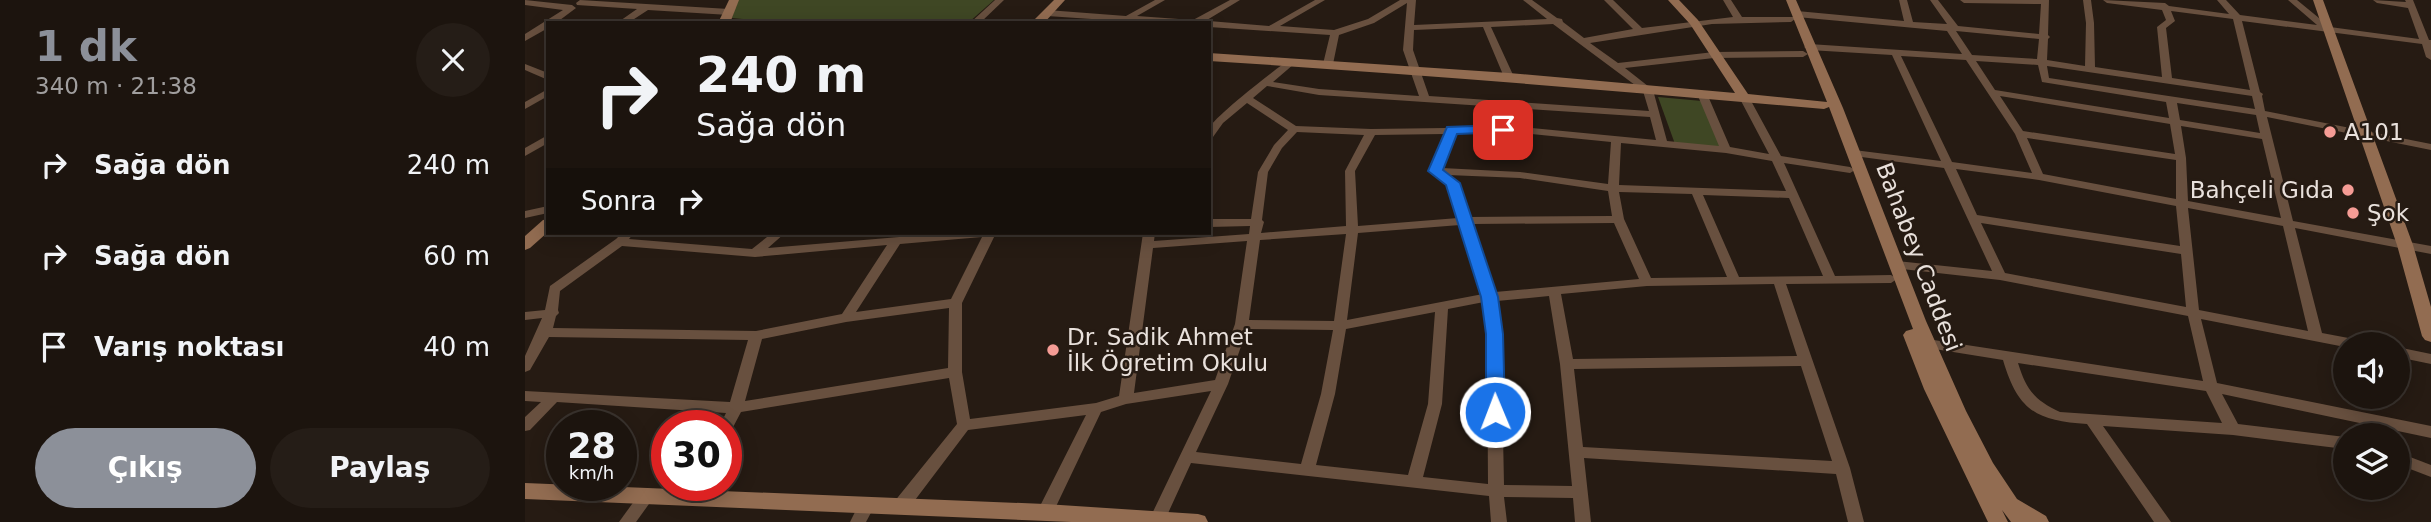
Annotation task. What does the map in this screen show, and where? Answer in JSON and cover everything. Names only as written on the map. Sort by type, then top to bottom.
[{"type":"street","points":[[624,21],[657,0]]},
{"type":"street","points":[[976,21],[1000,0]]},
{"type":"street","points":[[1039,21],[1060,0]]},
{"type":"street","points":[[1127,18],[1161,0]]},
{"type":"street","points":[[1198,21],[1236,0]]},
{"type":"street","points":[[1271,28],[1321,0]]},
{"type":"street","points":[[1211,24],[1335,33],[1371,21],[1406,0]]},
{"type":"street","points":[[1412,0],[1408,50],[1425,98]]},
{"type":"street","points":[[1527,0],[1559,21],[1648,90],[1663,145]]},
{"type":"street","points":[[1608,0],[1640,31]]},
{"type":"street","points":[[1672,0],[1694,22],[1745,99],[1777,159],[1830,278]]},
{"type":"street","points":[[1727,0],[1738,18]]},
{"type":"street","name":"Bahabey Caddesi","points":[[1781,0],[1793,11],[1824,105],[1850,170],[1973,446],[1996,488],[2022,522]]},
{"type":"street","points":[[1903,0],[1909,23]]},
{"type":"street","points":[[1934,0],[1966,57],[2020,134],[2039,177]]},
{"type":"street","points":[[1964,0],[2045,1],[2042,62],[2045,80],[2261,113],[2431,147]]},
{"type":"street","points":[[2087,0],[2090,68]]},
{"type":"street","points":[[2107,0],[2159,4],[2427,43]]},
{"type":"street","points":[[2221,0],[2237,17],[2316,337]]},
{"type":"street","points":[[2293,0],[2329,30]]},
{"type":"street","points":[[2318,0],[2405,245],[2431,336]]},
{"type":"street","points":[[2377,0],[2410,3],[2431,57]]},
{"type":"street","points":[[553,21],[582,1],[729,16]]},
{"type":"street","points":[[525,2],[570,9]]},
{"type":"street","points":[[2159,4],[2172,21],[2161,27],[2168,80]]},
{"type":"street","points":[[1584,41],[1694,22],[1793,11],[2045,37]]},
{"type":"street","points":[[1047,13],[1167,21]]},
{"type":"street","points":[[1409,28],[1559,21]]},
{"type":"street","points":[[1486,25],[1509,77]]},
{"type":"street","points":[[525,38],[546,26]]},
{"type":"street","points":[[1328,64],[1335,33]]},
{"type":"street","points":[[1616,66],[1714,55],[1806,51],[1895,52],[2042,62],[2257,94]]},
{"type":"street","name":"Bahabey Caddesi","points":[[1806,51],[1854,153],[1933,389],[1998,522]]},
{"type":"street","points":[[1895,52],[2000,275]]},
{"type":"street","points":[[1211,57],[1509,77],[1824,105]]},
{"type":"street","points":[[1214,121],[1247,99],[1291,62]]},
{"type":"street","points":[[525,67],[546,74]]},
{"type":"street","points":[[1263,83],[1319,92],[1654,114]]},
{"type":"street","points":[[1991,92],[2268,136]]},
{"type":"street","points":[[525,106],[546,93]]},
{"type":"street","points":[[1703,96],[1726,150]]},
{"type":"street","points":[[1247,99],[1294,130],[1521,130],[1616,142],[1726,150],[1850,170]]},
{"type":"street","points":[[2171,99],[2181,158],[2182,204],[2193,311],[2211,387],[2233,429]]},
{"type":"street","points":[[1158,519],[1221,384],[1242,324],[1263,172],[1278,147],[1294,130]]},
{"type":"street","points":[[1435,171],[1451,130]]},
{"type":"street","points":[[1307,471],[1328,394],[1340,326],[1352,231],[1350,171],[1371,132]]},
{"type":"street","points":[[2020,134],[2181,158]]},
{"type":"street","points":[[525,153],[546,139]]},
{"type":"street","points":[[1616,142],[1613,188],[1618,219],[1647,282]]},
{"type":"street","points":[[1854,153],[2039,177],[2431,250]]},
{"type":"street","points":[[1435,171],[1520,175],[1613,188],[1793,195]]},
{"type":"street","points":[[1435,171],[1452,183],[1490,297],[1495,334],[1496,491],[1499,522]]},
{"type":"street","points":[[1696,191],[1734,279]]},
{"type":"street","points":[[525,215],[546,210]]},
{"type":"street","points":[[1974,218],[2186,251]]},
{"type":"street","points":[[1211,223],[1257,228],[1352,231],[1465,221],[1618,219]]},
{"type":"street","points":[[525,245],[546,225]]},
{"type":"street","points":[[1211,233],[1257,228]]},
{"type":"street","points":[[755,253],[777,235]]},
{"type":"street","points":[[525,367],[547,332],[553,313],[554,289],[624,237],[755,253],[967,235]]},
{"type":"street","points":[[964,425],[955,372],[956,303],[987,235]]},
{"type":"street","points":[[1126,399],[1148,239],[1188,235]]},
{"type":"street","points":[[846,318],[895,242]]},
{"type":"street","points":[[1242,324],[1340,326],[1490,297],[1554,290],[1647,282],[1830,278],[1894,272],[2000,275],[2333,340]]},
{"type":"street","points":[[1778,279],[1842,468],[1856,522]]},
{"type":"street","points":[[1554,290],[1567,364],[1583,522]]},
{"type":"street","points":[[547,332],[757,336],[846,318],[956,303]]},
{"type":"street","points":[[1414,482],[1435,404],[1443,306]]},
{"type":"street","points":[[525,316],[553,313]]},
{"type":"street","points":[[737,408],[757,336]]},
{"type":"street","points":[[1927,344],[2211,387],[2431,432]]},
{"type":"street","points":[[2410,355],[2431,359]]},
{"type":"street","points":[[2008,356],[2018,387],[2033,407],[2058,417],[2093,422],[2233,429],[2333,442]]},
{"type":"street","points":[[1567,364],[1807,361]]},
{"type":"street","points":[[525,396],[737,408],[955,372]]},
{"type":"street","points":[[899,507],[964,425],[1096,408],[1126,399],[1221,384]]},
{"type":"street","points":[[525,426],[554,397]]},
{"type":"street","points":[[1045,512],[1096,408]]},
{"type":"street","points":[[2093,422],[2163,522]]},
{"type":"street","points":[[1577,452],[1842,468]]},
{"type":"street","points":[[1186,457],[1496,491],[1580,492]]},
{"type":"street","points":[[2410,463],[2431,471]]},
{"type":"street","points":[[1996,488],[2013,505],[2039,522]]},
{"type":"street","points":[[525,491],[651,496]]},
{"type":"street","points":[[627,522],[646,497]]},
{"type":"street","points":[[742,499],[862,515],[899,507],[1045,512],[1198,522]]},
{"type":"green space","points":[[737,0],[994,0],[970,21],[764,21],[732,18]]},
{"type":"green space","points":[[1658,97],[1702,101],[1721,148],[1675,144]]},
{"type":"place","name":"A101","points":[[2330,132]]},
{"type":"place","name":"Bahçeli Gıda","points":[[2348,190]]},
{"type":"place","name":"Şok","points":[[2353,213]]},
{"type":"place","name":"Dr. Sadik Ahmet İlk Ögretim Okulu","points":[[1053,350]]},
{"type":"route","points":[[1495,412],[1495,334],[1490,297],[1452,183],[1435,171],[1451,130],[1503,130]]}]
